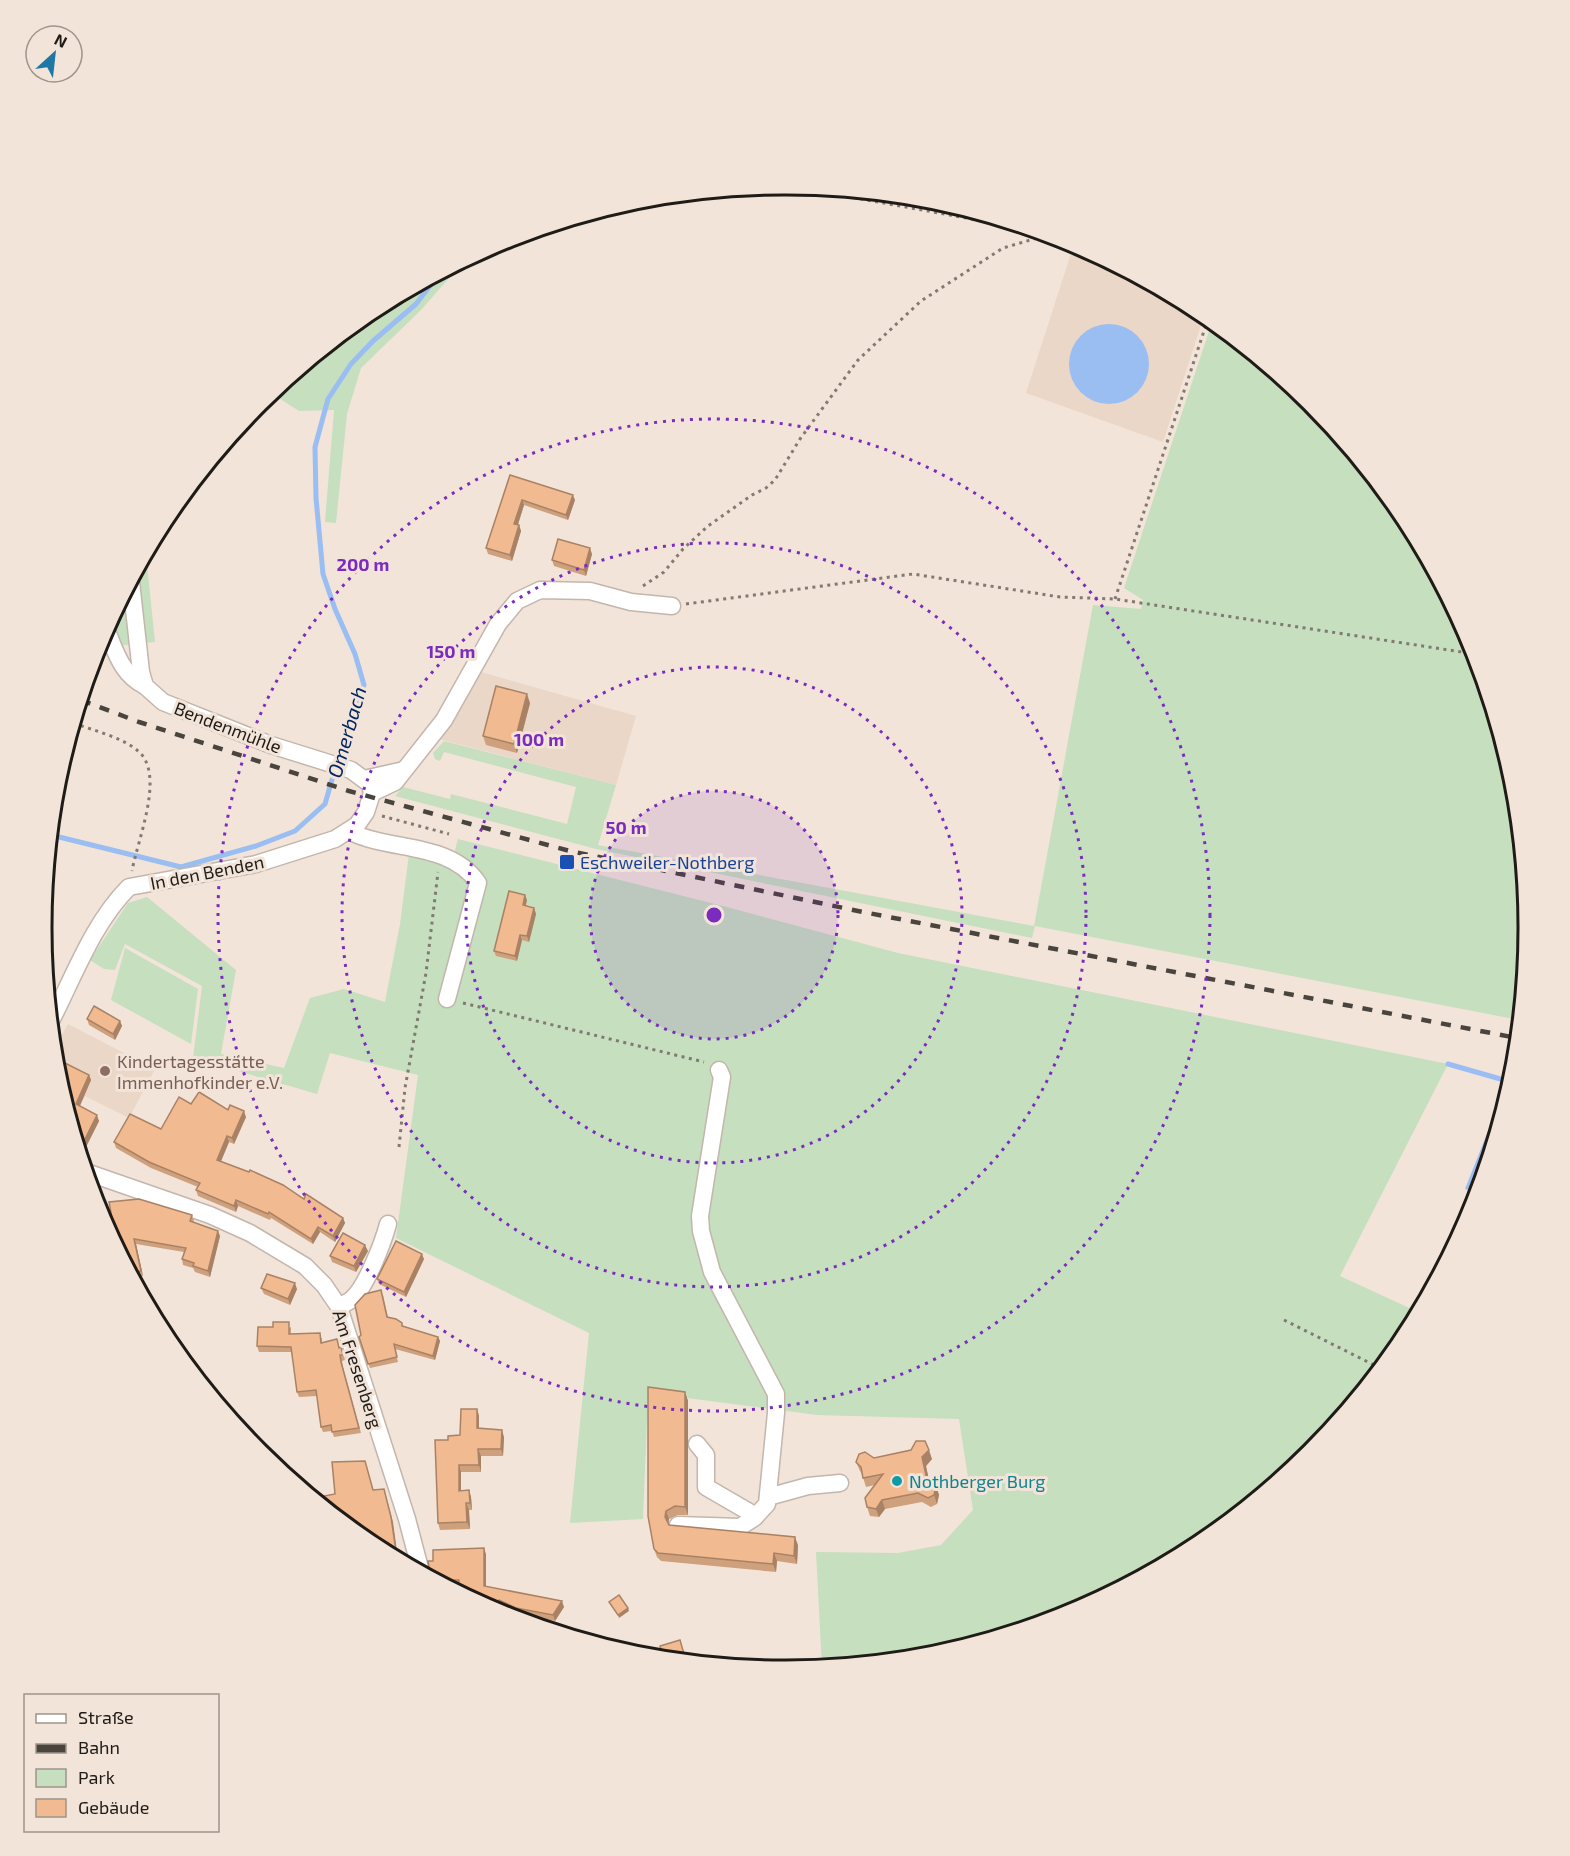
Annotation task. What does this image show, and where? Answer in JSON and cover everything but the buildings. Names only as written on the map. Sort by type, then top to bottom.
[{"type":"street","points":[[357,774],[370,784],[372,794],[395,782],[444,720],[498,624],[517,601],[540,590],[590,591],[632,602],[672,606]]},
{"type":"street","points":[[133,594],[141,672],[145,686]]},
{"type":"street","name":"Bendenmühle","points":[[111,641],[124,670],[163,702],[271,745],[357,774]]},
{"type":"street","points":[[357,774],[404,770]]},
{"type":"street","name":"In den Benden","points":[[57,1008],[94,936],[116,900],[129,887],[256,864],[334,839],[357,825],[366,812],[372,794]]},
{"type":"street","points":[[349,831],[364,839],[440,855],[459,863],[472,874],[478,883],[447,999]]},
{"type":"street","points":[[678,1524],[740,1527],[756,1516],[767,1504],[777,1413],[776,1394],[712,1272],[701,1232],[700,1216],[722,1077],[719,1070]]},
{"type":"street","name":"Am Fresenberg","points":[[96,1175],[210,1215],[250,1233],[305,1266],[324,1285],[339,1307],[407,1519],[418,1562]]},
{"type":"street","points":[[339,1307],[352,1299],[359,1289],[384,1239],[388,1224]]},
{"type":"street","points":[[697,1444],[706,1455],[706,1487],[756,1516]]},
{"type":"street","points":[[768,1497],[808,1485],[840,1483]]},
{"type":"path","points":[[873,201],[962,217]]},
{"type":"path","points":[[632,602],[641,587],[664,572],[683,549],[708,526],[775,480],[800,439],[858,360],[921,301],[1003,248],[1033,239]]},
{"type":"path","points":[[1115,599],[1205,328]]},
{"type":"path","points":[[672,606],[913,574],[1060,597],[1115,599],[1464,652]]},
{"type":"path","points":[[81,726],[119,740],[139,751],[150,769],[149,795],[133,864]]},
{"type":"path","points":[[366,812],[448,834]]},
{"type":"path","points":[[399,1147],[405,1088],[426,973],[440,855]]},
{"type":"path","points":[[447,999],[709,1063],[719,1070]]},
{"type":"path","points":[[1284,1320],[1373,1364]]},
{"type":"shaded area","points":[[1071,254],[1151,294],[1201,325],[1163,442],[1026,393]]},
{"type":"shaded area","points":[[481,672],[636,716],[616,785],[439,739]]},
{"type":"shaded area","name":"Kindertagesstätte Immenhofkinder e.V.","points":[[68,1024],[155,1069],[129,1118],[85,1096],[83,1100],[72,1095],[61,1036]]},
{"type":"green space","points":[[450,277],[421,310],[361,368],[347,414],[336,523],[325,522],[334,410],[299,411],[279,398],[302,377],[378,319]]},
{"type":"green space","points":[[1209,331],[1268,377],[1303,410],[1366,482],[1394,521],[1419,562],[1462,648],[1493,738],[1511,832],[1518,928],[1512,1019],[1035,926],[1032,938],[596,849],[395,796],[403,787],[450,799],[451,794],[567,824],[576,787],[444,752],[440,761],[435,759],[433,753],[444,741],[616,785],[598,845],[1034,926],[1093,605],[1141,609],[1143,600],[1124,588]]},
{"type":"green space","points":[[147,569],[155,642],[109,647]]},
{"type":"green space","points":[[458,839],[898,953],[1448,1064],[1340,1276],[1410,1308],[1366,1374],[1303,1446],[1231,1509],[1192,1537],[1151,1562],[1065,1605],[975,1636],[881,1654],[822,1659],[816,1552],[898,1553],[941,1545],[973,1510],[959,1419],[817,1415],[648,1393],[643,1519],[570,1523],[589,1333],[396,1238],[418,1075],[330,1053],[317,1094],[193,1058],[202,986],[125,944],[115,970],[104,969],[90,960],[128,903],[147,897],[236,970],[221,1054],[284,1068],[310,998],[344,989],[385,1002],[400,924],[409,854],[451,865]]},
{"type":"green space","points":[[125,948],[198,989],[191,1044],[111,1000]]},
{"type":"water","points":[[1109,324],[1124,327],[1137,336],[1146,349],[1149,364],[1146,379],[1137,392],[1124,401],[1109,404],[1094,401],[1081,392],[1072,379],[1069,364],[1072,349],[1081,336],[1094,327]]},
{"type":"water","points":[[1492,1121],[1469,1190],[1465,1189]]},
{"type":"waterway","name":"Omerbach","points":[[58,837],[181,867],[256,846],[295,831],[325,804],[340,752],[364,685],[355,654],[335,609],[323,574],[316,498],[315,447],[328,399],[351,364],[373,341],[416,304],[427,290]]},
{"type":"waterway","points":[[1448,1064],[1501,1079]]},
{"type":"railway","points":[[88,703],[139,722],[349,791],[570,851],[863,912],[1509,1036]]},
{"type":"place","name":"Eschweiler-Nothberg","points":[[567,862]]},
{"type":"place","name":"Kindertagesstätte Immenhofkinder e.V.","points":[[105,1071]]},
{"type":"place","name":"Nothberger Burg","points":[[897,1481]]}]
